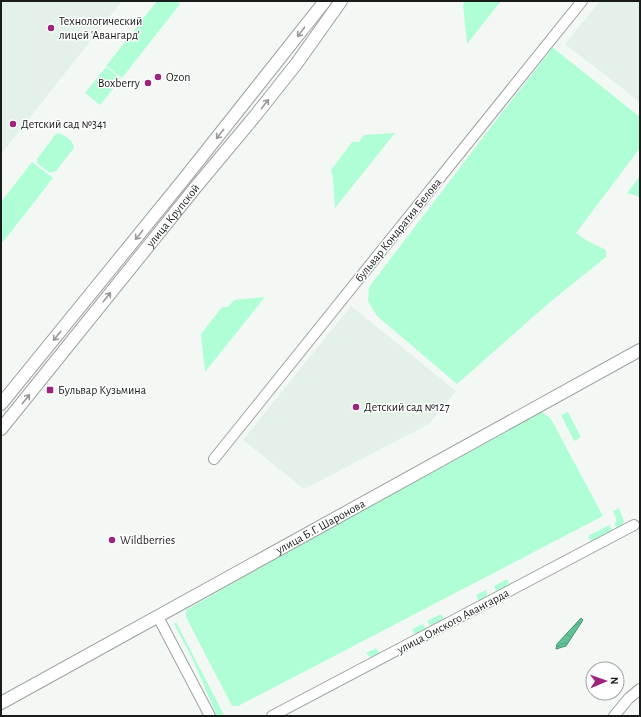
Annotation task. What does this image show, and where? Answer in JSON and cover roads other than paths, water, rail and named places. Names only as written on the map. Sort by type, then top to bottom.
[{"type":"main road","name":"улица Крупской","points":[[1,404],[189,173],[325,1]]},
{"type":"main road","name":"улица Крупской","points":[[1,429],[195,188],[255,116],[297,63],[341,1]]},
{"type":"main road","name":"улица Б.Г. Шаронова","points":[[1,703],[640,350]]},
{"type":"street","name":"бульвар Кондратия Белова","points":[[214,459],[582,1]]},
{"type":"street","name":"улица Омского Авангарда","points":[[272,716],[634,525]]},
{"type":"street","points":[[158,617],[210,716]]},
{"type":"street","points":[[614,716],[629,698],[640,689]]},
{"type":"water","points":[[581,618],[583,620],[566,646],[556,649],[557,644]]},
{"type":"place","name":"Технологический лицей 'Авангард'","points":[[51,28]]},
{"type":"place","name":"Ozon","points":[[158,77]]},
{"type":"place","name":"Boxberry","points":[[148,83]]},
{"type":"place","name":"Детский сад №341","points":[[13,124]]},
{"type":"place","name":"Бульвар Кузьмина","points":[[50,390]]},
{"type":"place","name":"Детский сад №127","points":[[356,407]]},
{"type":"place","name":"Wildberries","points":[[112,540]]}]
